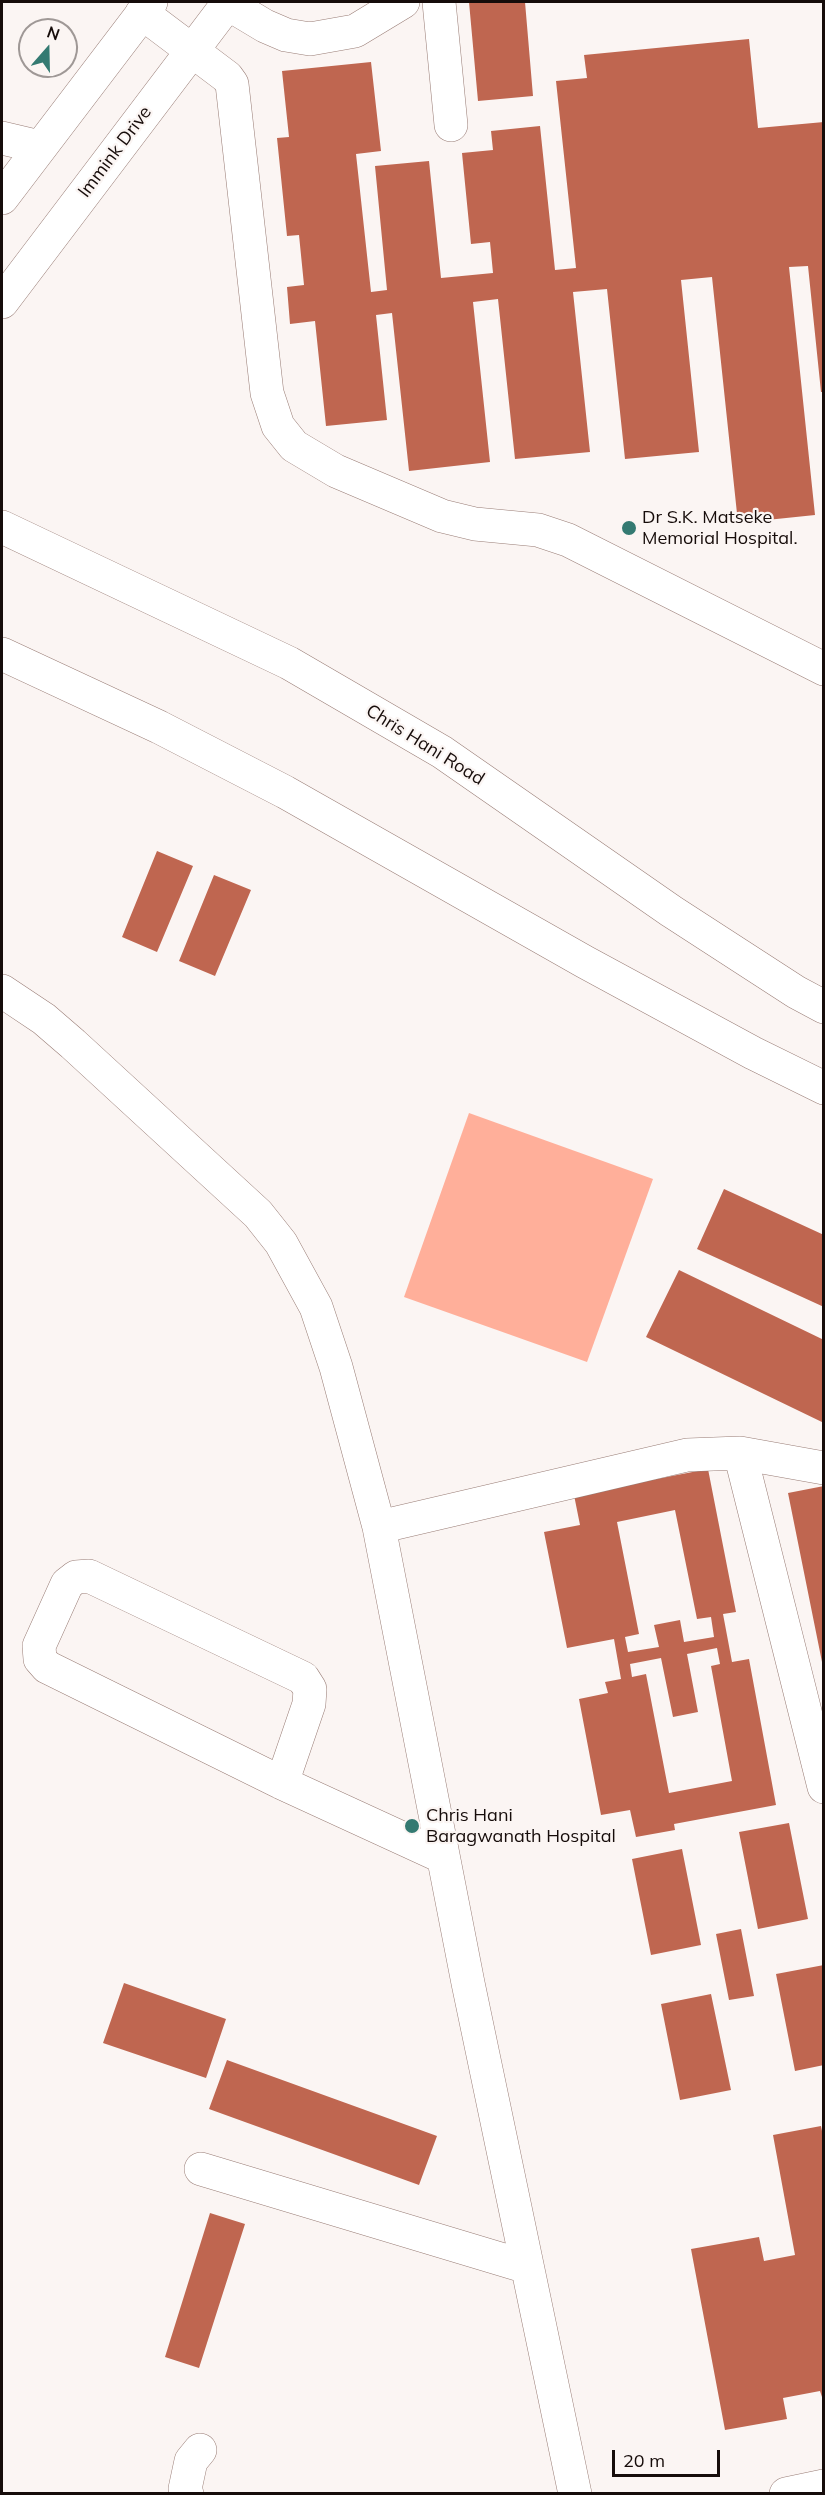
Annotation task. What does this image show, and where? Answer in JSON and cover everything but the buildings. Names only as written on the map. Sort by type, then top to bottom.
[{"type":"main road","points":[[227,2],[265,26],[286,35],[310,39],[355,31],[402,2]]},
{"type":"main road","name":"Immink Drive","points":[[2,302],[227,2]]},
{"type":"main road","points":[[439,2],[451,125]]},
{"type":"main road","points":[[2,198],[147,7],[192,51],[232,84],[267,393],[278,426],[294,446],[336,471],[442,516],[475,525],[538,530],[568,540],[824,669]]},
{"type":"main road","points":[[2,138],[40,147]]},
{"type":"main road","name":"Chris Hani Road","points":[[2,514],[15,534],[289,663],[432,746],[671,911],[796,992],[824,1007]]},
{"type":"main road","points":[[2,654],[159,727],[285,792],[585,962],[753,1053],[824,1088]]},
{"type":"main road","points":[[2,991],[44,1019],[73,1044],[258,1214],[280,1244],[316,1307],[336,1367],[379,1527],[443,1857],[575,2493]]},
{"type":"main road","points":[[379,1527],[687,1455],[740,1453],[824,1468]]},
{"type":"main road","points":[[740,1453],[824,1787]]},
{"type":"main road","points":[[282,1783],[309,1704],[310,1689],[303,1678],[89,1576],[76,1577],[67,1584],[39,1646],[40,1659],[47,1667],[282,1783],[443,1857]]},
{"type":"main road","points":[[201,2169],[527,2267]]},
{"type":"main road","points":[[187,2493],[185,2489],[191,2461],[200,2450]]},
{"type":"main road","points":[[786,2493],[824,2486]]},
{"type":"shaded area","points":[[469,1113],[653,1179],[587,1362],[404,1297]]},
{"type":"place","name":"Dr S.K. Matseke Memorial Hospital.","points":[[629,528]]},
{"type":"place","name":"Chris Hani Baragwanath Hospital","points":[[412,1826]]}]
